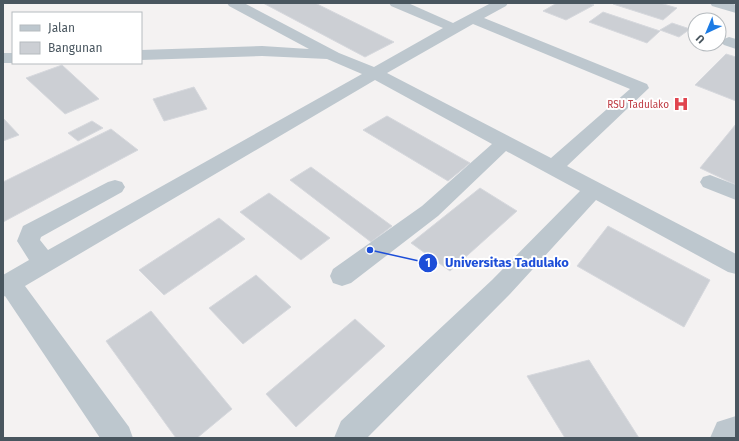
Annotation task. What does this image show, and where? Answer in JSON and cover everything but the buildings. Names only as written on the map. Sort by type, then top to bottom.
[{"type":"street","points":[[234,3],[333,56],[376,74],[736,265]]},
{"type":"street","points":[[396,3],[454,28]]},
{"type":"street","points":[[118,438],[6,285],[454,28],[501,3]]},
{"type":"street","points":[[717,3],[736,9]]},
{"type":"street","points":[[472,18],[641,88],[553,168]]},
{"type":"street","points":[[142,55],[262,50],[333,56]]},
{"type":"street","points":[[342,276],[430,211],[505,142]]},
{"type":"street","points":[[710,182],[736,193]]},
{"type":"street","points":[[44,263],[28,241],[31,232],[115,187]]},
{"type":"street","points":[[348,438],[352,432],[501,287],[594,190]]},
{"type":"street","points":[[725,438],[728,433],[736,431]]},
{"type":"place","name":"RSU Tadulako","points":[[681,104]]},
{"type":"place","name":"Universitas Tadulako","points":[[370,250]]}]
